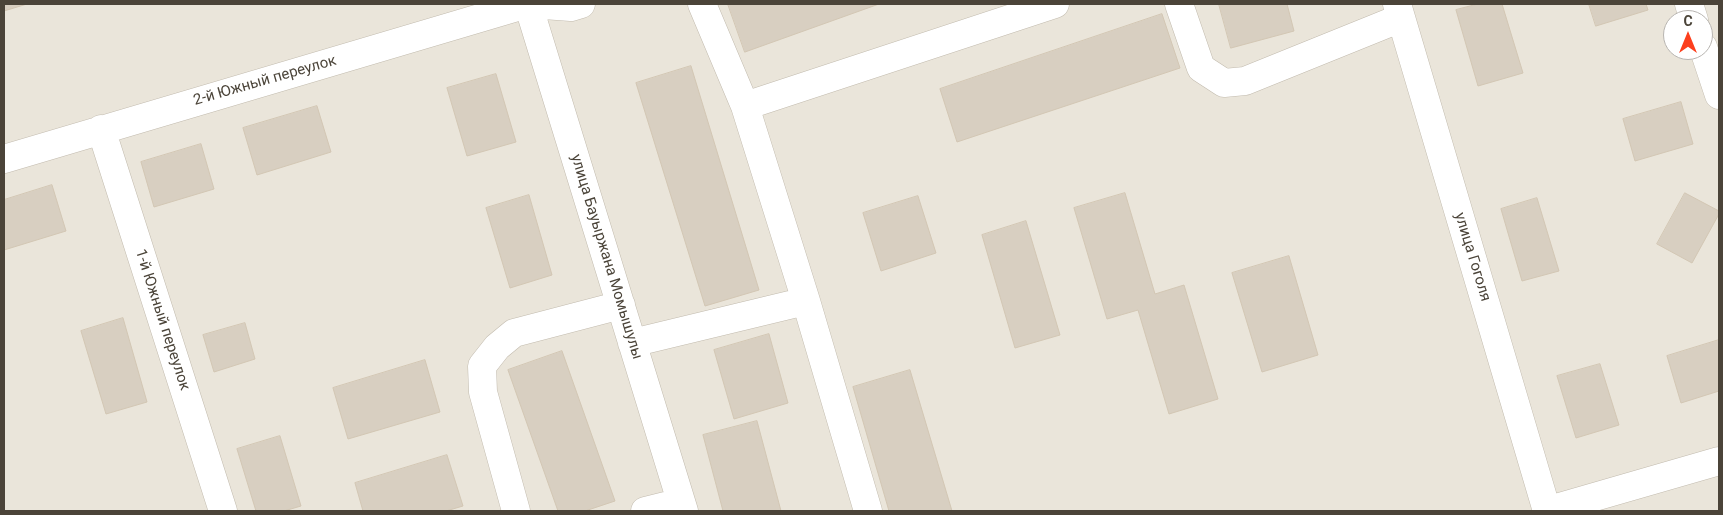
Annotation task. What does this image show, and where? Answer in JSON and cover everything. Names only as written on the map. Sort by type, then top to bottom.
[{"type":"street","points":[[528,4],[571,7],[581,4]]},
{"type":"street","name":"2-й Южный переулок","points":[[4,159],[528,4]]},
{"type":"street","name":"улица Бауыржана Момышулы","points":[[528,4],[682,506]]},
{"type":"street","points":[[702,4],[745,106],[806,301],[868,511]]},
{"type":"street","points":[[745,106],[1055,4]]},
{"type":"street","points":[[1179,4],[1201,68],[1224,83],[1245,81],[1399,11]]},
{"type":"street","name":"улица Гоголя","points":[[1399,11],[1547,511]]},
{"type":"street","points":[[1707,60],[1719,95]]},
{"type":"street","name":"1-й Южный переулок","points":[[101,129],[222,511]]},
{"type":"street","points":[[632,343],[806,301]]},
{"type":"street","points":[[516,511],[483,392],[482,366],[497,347],[514,333],[620,305]]},
{"type":"street","points":[[1547,511],[1719,461]]},
{"type":"street","points":[[645,511],[682,506]]},
{"type":"shaded area","points":[[4,4],[1719,4],[1719,511],[4,511]]},
{"type":"building","points":[[4,4],[27,4],[4,11]]},
{"type":"building","points":[[728,4],[879,4],[745,52]]},
{"type":"building","points":[[1219,4],[1287,4],[1294,31],[1231,48]]},
{"type":"building","points":[[1478,4],[1502,4],[1523,73],[1478,86],[1456,10]]},
{"type":"building","points":[[1589,4],[1646,4],[1648,10],[1596,26]]},
{"type":"building","points":[[1162,14],[1180,68],[957,142],[940,89]]},
{"type":"building","points":[[691,66],[759,290],[705,306],[636,83]]},
{"type":"building","points":[[496,74],[516,142],[467,156],[447,88]]},
{"type":"building","points":[[1681,102],[1693,144],[1635,161],[1623,119]]},
{"type":"building","points":[[317,106],[331,152],[257,175],[243,128]]},
{"type":"building","points":[[201,144],[214,189],[154,207],[141,162]]},
{"type":"building","points":[[52,185],[66,231],[4,250],[4,200]]},
{"type":"building","points":[[1125,193],[1155,294],[1184,285],[1218,399],[1169,414],[1138,310],[1107,319],[1074,208]]},
{"type":"building","points":[[1685,193],[1719,211],[1692,263],[1657,244]]},
{"type":"building","points":[[529,195],[552,275],[510,288],[486,208]]},
{"type":"building","points":[[918,196],[936,253],[881,271],[863,213]]},
{"type":"building","points":[[1537,198],[1559,271],[1522,281],[1501,209]]},
{"type":"building","points":[[1026,221],[1060,335],[1015,348],[982,235]]},
{"type":"building","points":[[1289,256],[1318,355],[1262,372],[1232,273]]},
{"type":"building","points":[[123,318],[147,402],[106,414],[81,331]]},
{"type":"building","points":[[245,323],[255,359],[214,372],[203,335]]},
{"type":"building","points":[[769,334],[788,403],[734,419],[714,350]]},
{"type":"building","points":[[1719,340],[1719,391],[1681,403],[1667,356]]},
{"type":"building","points":[[562,351],[615,501],[585,511],[558,511],[508,370]]},
{"type":"building","points":[[425,360],[440,412],[348,439],[333,388]]},
{"type":"building","points":[[1600,364],[1619,425],[1576,438],[1557,376]]},
{"type":"building","points":[[910,370],[952,511],[889,511],[853,387]]},
{"type":"building","points":[[757,421],[781,511],[723,511],[703,435]]},
{"type":"building","points":[[280,436],[301,506],[284,511],[256,511],[237,449]]},
{"type":"building","points":[[447,455],[463,506],[446,511],[363,511],[355,483]]}]
